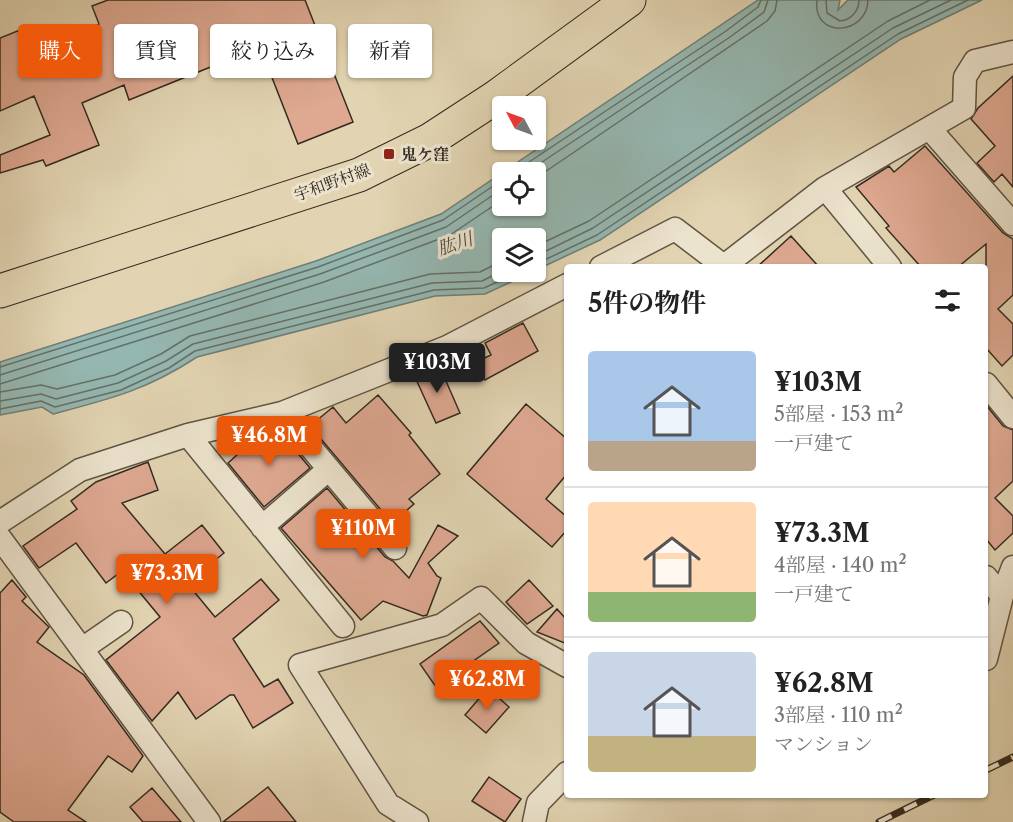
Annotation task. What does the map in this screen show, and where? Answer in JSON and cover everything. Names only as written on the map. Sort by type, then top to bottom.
[{"type":"main road","name":"宇和野村線","points":[[0,291],[359,175],[430,140],[496,97],[629,0]]},
{"type":"street","points":[[727,264],[825,188],[964,108],[965,77],[975,61],[1013,52]]},
{"type":"street","points":[[930,129],[1013,224]]},
{"type":"street","points":[[825,188],[888,264]]},
{"type":"street","points":[[607,264],[675,229],[721,264]]},
{"type":"street","points":[[0,522],[80,470],[188,435],[282,413],[447,347],[564,287]]},
{"type":"street","points":[[988,386],[1013,417]]},
{"type":"street","points":[[282,413],[396,548]]},
{"type":"street","points":[[188,435],[343,626]]},
{"type":"street","points":[[262,527],[328,469]]},
{"type":"street","points":[[0,538],[209,822]]},
{"type":"street","points":[[988,651],[1002,596],[1013,567]]},
{"type":"street","points":[[988,578],[1002,596]]},
{"type":"street","points":[[417,822],[388,804],[300,664],[442,625],[481,598],[526,642],[564,664]]},
{"type":"street","points":[[82,648],[121,622]]},
{"type":"street","points":[[534,822],[538,803],[564,775]]},
{"type":"water","name":"肱川","points":[[758,0],[840,0],[838,10],[848,0],[982,0],[901,39],[600,240],[546,265],[546,228],[492,228],[492,282],[511,282],[485,294],[435,296],[197,357],[144,386],[53,414],[42,407],[0,415],[0,362],[316,261],[441,214],[492,180],[492,216],[546,216],[546,162],[518,162],[536,150],[546,150],[546,143]]},
{"type":"building","points":[[108,0],[305,0],[314,24],[210,24],[210,67],[198,72],[198,24],[114,24],[114,78],[183,78],[129,100],[124,85],[82,103],[99,145],[46,166],[43,160],[0,173],[0,155],[50,135],[34,96],[0,111],[0,38],[18,31],[18,78],[102,78],[102,24],[99,24],[92,6]]},
{"type":"building","points":[[1013,76],[1013,187],[1002,174],[994,182],[977,163],[995,146],[971,119],[978,108]]},
{"type":"building","points":[[272,78],[336,78],[353,122],[298,144]]},
{"type":"building","points":[[925,146],[1003,233],[1013,239],[1013,295],[998,309],[1013,324],[1013,355],[1002,366],[988,350],[986,244],[962,264],[918,264],[886,228],[889,226],[856,187],[889,166],[894,172]]},
{"type":"building","points":[[791,236],[816,264],[760,264]]},
{"type":"building","points":[[523,323],[538,351],[485,380],[476,362],[491,355],[485,343]]},
{"type":"building","points":[[439,365],[460,413],[436,423],[414,375]]},
{"type":"building","points":[[378,395],[411,433],[409,435],[440,474],[409,499],[414,504],[392,523],[310,426],[333,407],[346,423]]},
{"type":"building","points":[[526,404],[564,436],[564,478],[546,499],[564,514],[564,533],[552,547],[467,474]]},
{"type":"building","points":[[988,407],[1003,426],[1013,430],[1013,481],[995,498],[1013,516],[1013,533],[995,550],[988,541]]},
{"type":"building","points":[[277,428],[310,468],[264,507],[228,463],[248,445],[252,450]]},
{"type":"building","points":[[148,462],[158,490],[122,503],[165,554],[202,525],[224,553],[187,583],[215,617],[261,579],[279,600],[233,639],[264,687],[278,679],[293,703],[253,728],[234,695],[230,695],[196,719],[178,692],[152,721],[106,660],[160,617],[122,571],[106,583],[76,543],[39,568],[23,546],[77,509],[71,501],[96,482]]},
{"type":"building","points":[[327,488],[385,557],[393,561],[409,578],[438,525],[458,536],[428,563],[441,578],[427,615],[423,616],[383,601],[361,620],[281,528]]},
{"type":"building","points":[[12,580],[26,597],[22,601],[49,627],[37,642],[84,675],[143,756],[132,772],[108,756],[68,810],[86,822],[14,822],[0,812],[0,593]]},
{"type":"building","points":[[529,580],[553,606],[527,624],[506,602]]},
{"type":"building","points":[[557,609],[564,617],[564,643],[537,632]]},
{"type":"building","points":[[480,621],[499,643],[436,687],[420,664]]},
{"type":"building","points":[[488,688],[509,707],[486,733],[465,715]]},
{"type":"building","points":[[489,777],[521,799],[505,822],[472,801]]},
{"type":"building","points":[[268,787],[296,822],[223,822]]},
{"type":"building","points":[[152,788],[181,822],[143,822],[130,807]]},
{"type":"railway","points":[[988,769],[1013,757]]},
{"type":"railway","points":[[879,822],[928,798]]},
{"type":"place","name":"鬼ケ窪","points":[[389,154]]}]
